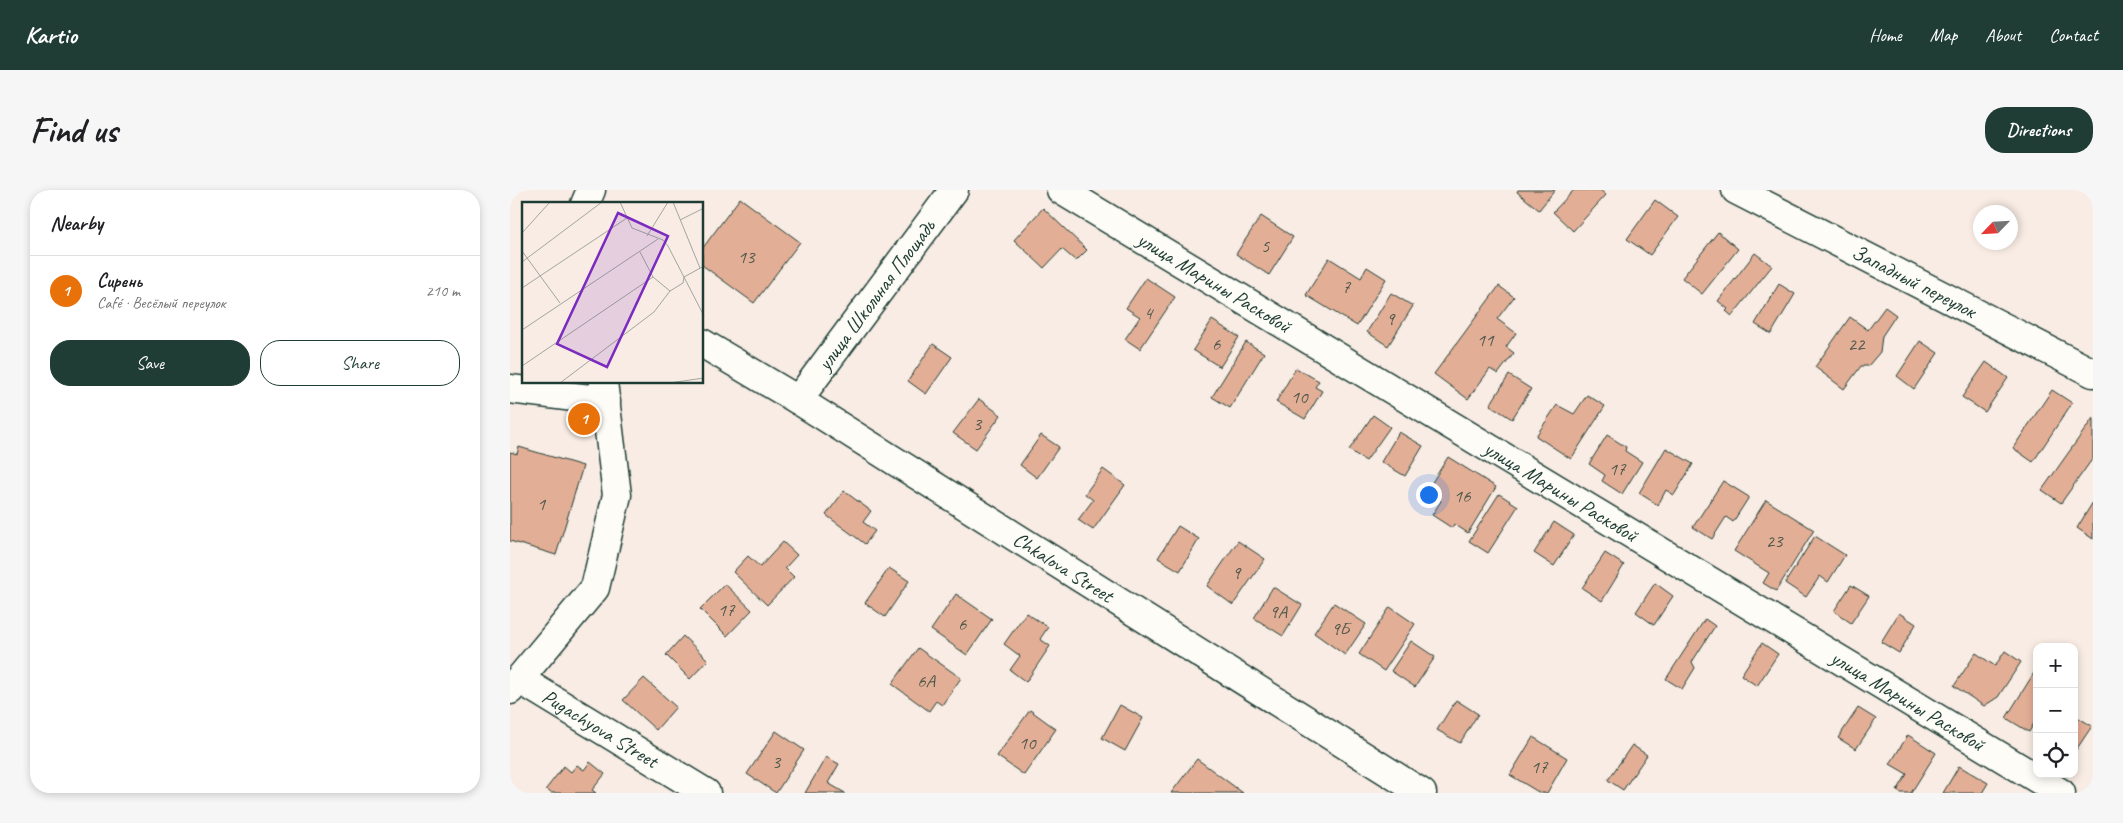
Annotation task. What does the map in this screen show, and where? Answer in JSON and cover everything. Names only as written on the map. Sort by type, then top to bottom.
[{"type":"street","points":[[586,202],[591,190]]},
{"type":"street","name":"улица Школьная Площадь","points":[[798,400],[954,190]]},
{"type":"street","name":"улица Марины Расковой","points":[[1061,190],[2061,793]]},
{"type":"street","name":"Западный переулок","points":[[1736,190],[2093,373]]},
{"type":"street","name":"Chkalova Street","points":[[704,344],[798,400],[1422,793]]},
{"type":"street","points":[[510,389],[604,392],[617,495],[595,588],[514,685]]},
{"type":"street","name":"Pugachyova Street","points":[[514,685],[706,793]]},
{"type":"building","points":[[1518,190],[1555,190],[1539,210],[1517,192]]},
{"type":"building","points":[[1574,190],[1600,190],[1606,195],[1573,231],[1553,212]]},
{"type":"building","points":[[740,198],[800,242],[754,303],[704,266],[704,246]]},
{"type":"building","points":[[1655,200],[1678,217],[1650,255],[1627,239]]},
{"type":"building","points":[[1043,208],[1087,250],[1076,261],[1062,249],[1044,268],[1014,240]]},
{"type":"building","points":[[1261,216],[1293,237],[1269,275],[1236,254]]},
{"type":"building","points":[[1718,232],[1738,249],[1702,294],[1682,278]]},
{"type":"building","points":[[1755,253],[1772,266],[1732,316],[1726,311],[1728,309],[1718,301]]},
{"type":"building","points":[[1329,258],[1361,278],[1367,267],[1386,279],[1357,326],[1306,295]]},
{"type":"building","points":[[1146,278],[1175,297],[1140,349],[1125,339],[1140,317],[1126,308]]},
{"type":"building","points":[[1779,284],[1795,294],[1771,334],[1755,324]]},
{"type":"building","points":[[1499,286],[1514,297],[1497,319],[1516,333],[1506,347],[1514,353],[1498,374],[1490,369],[1468,399],[1434,374]]},
{"type":"building","points":[[1391,293],[1413,306],[1388,346],[1367,332]]},
{"type":"building","points":[[1885,307],[1896,315],[1882,336],[1880,352],[1868,366],[1861,366],[1844,389],[1815,367],[1850,317],[1868,330]]},
{"type":"building","points":[[1212,320],[1239,337],[1220,367],[1193,350]]},
{"type":"building","points":[[1920,341],[1938,353],[1914,389],[1897,376]]},
{"type":"building","points":[[1246,342],[1264,353],[1230,408],[1212,397]]},
{"type":"building","points":[[933,344],[952,357],[926,394],[908,381]]},
{"type":"building","points":[[1986,362],[2008,378],[1985,412],[1962,397]]},
{"type":"building","points":[[1296,368],[1319,381],[1315,387],[1322,391],[1305,419],[1276,402]]},
{"type":"building","points":[[1509,375],[1531,389],[1512,419],[1490,405]]},
{"type":"building","points":[[2052,390],[2072,403],[2033,462],[2013,448]]},
{"type":"building","points":[[1587,395],[1605,406],[1571,459],[1536,436],[1557,405],[1574,414]]},
{"type":"building","points":[[979,399],[1001,415],[976,449],[953,433]]},
{"type":"building","points":[[1373,415],[1390,427],[1366,461],[1349,450]]},
{"type":"building","points":[[2093,418],[2093,458],[2061,503],[2042,490]]},
{"type":"building","points":[[1399,432],[1423,446],[1405,476],[1381,462]]},
{"type":"building","points":[[1041,435],[1059,447],[1037,478],[1020,465]]},
{"type":"building","points":[[1607,435],[1626,447],[1625,451],[1642,462],[1622,494],[1602,481],[1605,475],[1589,464]]},
{"type":"building","points":[[519,447],[583,466],[556,555],[510,541],[510,452],[517,454]]},
{"type":"building","points":[[1666,448],[1693,464],[1674,495],[1666,490],[1658,505],[1639,493]]},
{"type":"building","points":[[1448,457],[1496,487],[1468,533],[1454,524],[1452,528],[1432,515],[1441,501],[1426,492]]},
{"type":"building","points":[[1103,469],[1125,485],[1093,530],[1078,520],[1093,500],[1085,494]]},
{"type":"building","points":[[1723,481],[1749,497],[1733,522],[1726,517],[1712,539],[1693,527]]},
{"type":"building","points":[[844,491],[871,511],[863,522],[875,531],[865,544],[826,515]]},
{"type":"building","points":[[1499,494],[1518,506],[1488,553],[1469,541]]},
{"type":"building","points":[[1766,500],[1814,530],[1776,591],[1763,583],[1769,573],[1734,551]]},
{"type":"building","points":[[2093,502],[2093,539],[2077,528]]},
{"type":"building","points":[[1554,522],[1574,535],[1554,566],[1534,553]]},
{"type":"building","points":[[1178,526],[1199,539],[1180,571],[1158,558]]},
{"type":"building","points":[[1815,536],[1845,555],[1828,582],[1820,576],[1806,597],[1785,583]]},
{"type":"building","points":[[1238,541],[1265,559],[1233,605],[1207,586]]},
{"type":"building","points":[[783,542],[797,555],[785,568],[794,577],[767,605],[733,572],[748,556],[760,567]]},
{"type":"building","points":[[1605,553],[1624,565],[1602,601],[1582,588]]},
{"type":"building","points":[[889,568],[909,581],[885,617],[865,603]]},
{"type":"building","points":[[1655,583],[1673,596],[1654,625],[1636,612]]},
{"type":"building","points":[[725,584],[752,610],[727,636],[700,609]]},
{"type":"building","points":[[1851,585],[1869,596],[1851,623],[1834,611]]},
{"type":"building","points":[[1273,587],[1302,605],[1283,636],[1254,618]]},
{"type":"building","points":[[956,594],[992,619],[967,655],[931,630]]},
{"type":"building","points":[[1334,603],[1366,624],[1345,655],[1314,633]]},
{"type":"building","points":[[1390,607],[1415,624],[1384,671],[1359,654]]},
{"type":"building","points":[[1026,613],[1048,627],[1040,639],[1050,646],[1026,682],[1010,670],[1020,656],[1004,644]]},
{"type":"building","points":[[1899,613],[1916,624],[1899,653],[1881,642]]},
{"type":"building","points":[[1705,619],[1715,626],[1692,662],[1695,668],[1682,689],[1666,679]]},
{"type":"building","points":[[683,636],[708,660],[690,679],[666,655]]},
{"type":"building","points":[[1411,641],[1435,657],[1415,687],[1391,671]]},
{"type":"building","points":[[1762,643],[1778,654],[1757,686],[1741,675]]},
{"type":"building","points":[[918,648],[961,678],[942,705],[936,701],[929,711],[892,684]]},
{"type":"building","points":[[2005,651],[2021,662],[1998,697],[1984,706],[1954,686],[1976,653],[1995,666]]},
{"type":"building","points":[[2033,674],[2033,725],[2029,732],[2006,718]]},
{"type":"building","points":[[644,678],[676,707],[656,730],[623,700]]},
{"type":"building","points":[[1456,700],[1478,714],[1460,743],[1437,730]]},
{"type":"building","points":[[1120,705],[1143,718],[1125,751],[1102,738]]},
{"type":"building","points":[[1858,708],[1876,719],[1856,749],[1838,738]]},
{"type":"building","points":[[1030,710],[1056,729],[1024,775],[997,756]]},
{"type":"building","points":[[2078,717],[2092,726],[2078,747]]},
{"type":"building","points":[[776,731],[804,750],[776,793],[747,774]]},
{"type":"building","points":[[1908,735],[1936,753],[1911,793],[1901,793],[1897,791],[1907,774],[1890,764]]},
{"type":"building","points":[[1533,737],[1567,758],[1547,793],[1540,793],[1510,775]]},
{"type":"building","points":[[1632,745],[1647,755],[1623,790],[1608,780]]},
{"type":"building","points":[[826,757],[839,764],[828,783],[845,793],[805,793]]},
{"type":"building","points":[[1197,759],[1243,793],[1171,793]]},
{"type":"building","points":[[590,762],[605,774],[592,790],[596,793],[551,793],[546,789],[564,766],[571,772],[577,765],[584,770]]},
{"type":"building","points":[[1959,766],[1988,783],[1982,793],[1943,793]]},
{"type":"place","name":"Сирень","points":[[584,419]]}]
